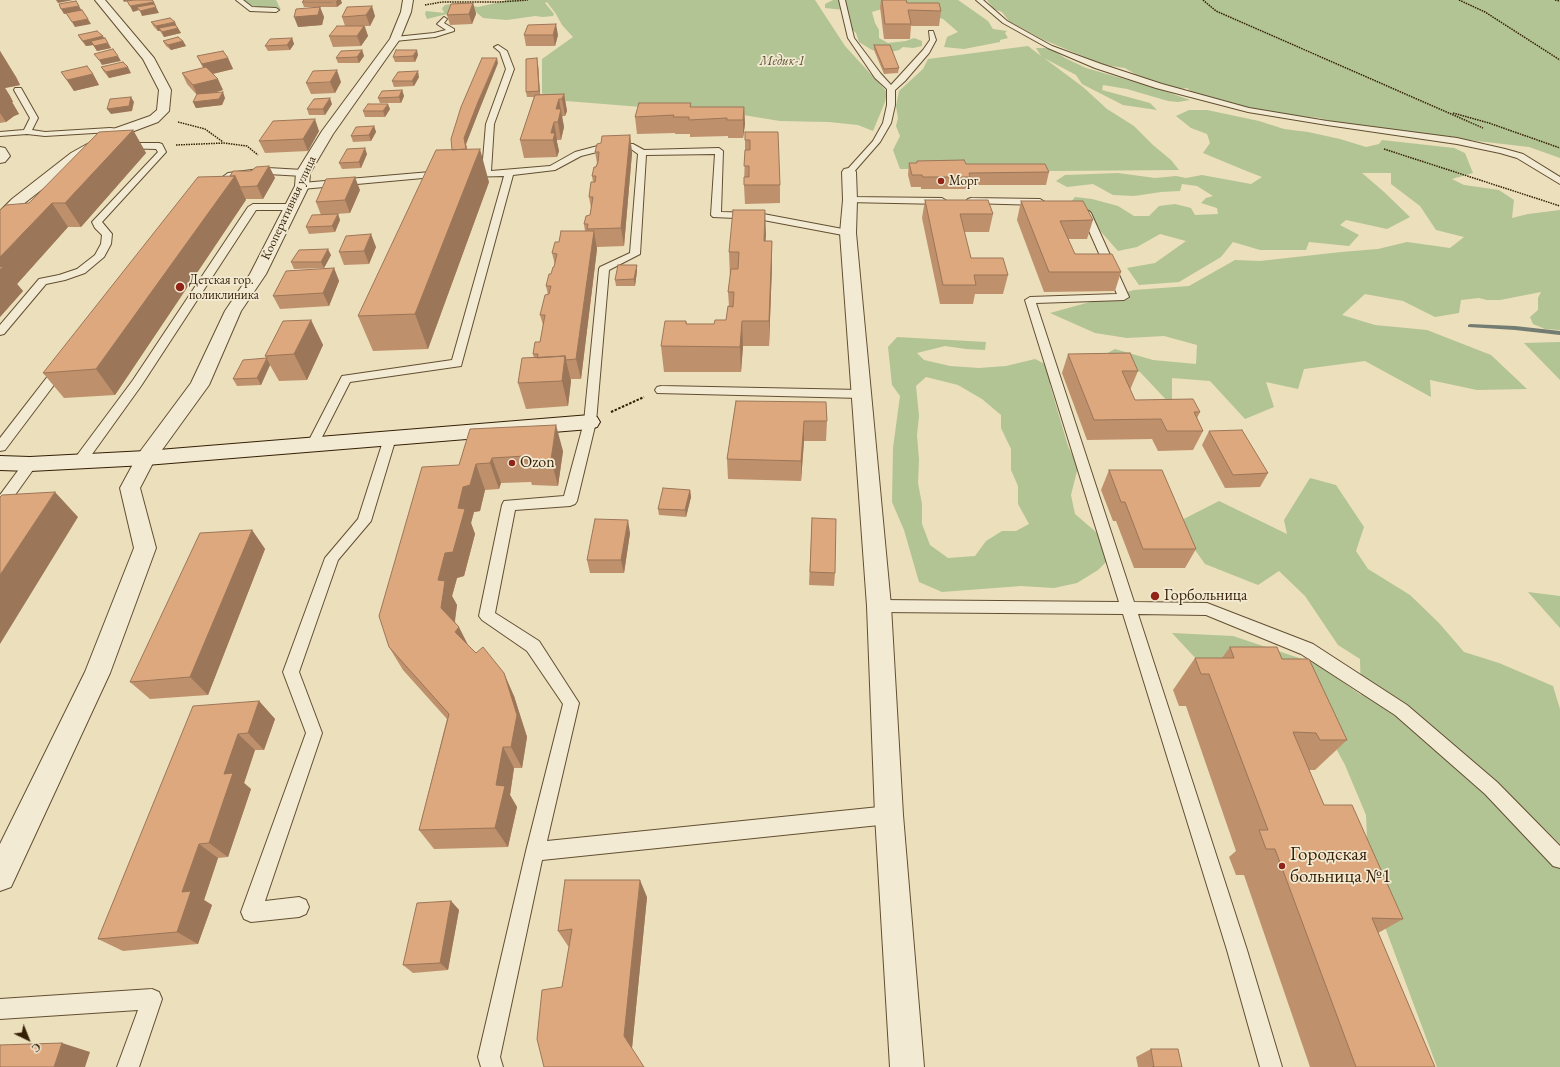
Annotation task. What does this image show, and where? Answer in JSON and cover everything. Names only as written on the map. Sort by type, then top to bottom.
[{"type":"street","points":[[0,219],[17,202],[76,156],[98,146],[121,131],[154,119],[163,111],[165,90],[148,58],[100,0]]},
{"type":"street","name":"Кооперативная улица","points":[[0,876],[97,673],[145,548],[130,488],[146,458],[200,385],[233,311],[258,274],[292,207],[303,179],[327,134],[395,39],[408,4]]},
{"type":"street","points":[[0,151],[3,156],[0,159]]},
{"type":"street","points":[[849,172],[850,200],[848,233],[879,606],[889,815],[907,1067]]},
{"type":"street","points":[[0,463],[30,464],[146,458],[590,422]]},
{"type":"lane","points":[[239,0],[250,9],[276,10]]},
{"type":"lane","points":[[842,0],[851,38],[878,76],[891,89],[892,105],[886,123],[876,142],[849,172]]},
{"type":"lane","points":[[979,0],[1005,22],[1050,47],[1098,66],[1159,86],[1248,110],[1327,123],[1457,141],[1502,151],[1520,156],[1560,181]]},
{"type":"lane","points":[[395,39],[435,35],[452,30],[440,24],[444,18]]},
{"type":"lane","points":[[891,89],[926,52],[933,40],[931,32]]},
{"type":"lane","points":[[486,174],[490,124],[510,68],[503,51],[498,47]]},
{"type":"lane","points":[[18,90],[34,118],[27,132]]},
{"type":"lane","points":[[0,134],[27,132],[46,134],[110,130],[121,131]]},
{"type":"lane","points":[[0,332],[43,281],[61,278],[80,271],[99,257],[106,244],[107,234],[98,226],[97,222],[162,152],[159,146],[98,146]]},
{"type":"lane","points":[[207,192],[231,176],[268,171],[303,179],[509,173],[552,168],[578,154],[609,146],[633,147],[642,154],[719,151],[716,216],[758,216],[848,233]]},
{"type":"lane","points":[[492,1067],[489,1056],[535,851],[571,703],[532,646],[487,616],[509,505],[570,501],[590,422],[604,269],[635,254],[642,154]]},
{"type":"lane","points":[[313,444],[346,379],[457,363],[509,173]]},
{"type":"lane","points":[[850,200],[1043,202],[1050,204]]},
{"type":"lane","points":[[80,461],[137,383],[253,207],[292,207]]},
{"type":"lane","points":[[1072,209],[1086,213],[1124,297],[1030,300],[1236,950],[1271,1067]]},
{"type":"lane","points":[[0,447],[67,359]]},
{"type":"lane","points":[[661,390],[861,394]]},
{"type":"lane","points":[[299,907],[251,912],[314,733],[291,672],[332,558],[364,521],[390,438]]},
{"type":"lane","points":[[0,505],[30,464]]},
{"type":"lane","points":[[879,606],[1128,607],[1207,609],[1307,649],[1401,710],[1491,788],[1560,859]]},
{"type":"lane","points":[[535,851],[889,815]]},
{"type":"lane","points":[[0,1009],[152,999],[128,1067]]},
{"type":"path","points":[[408,4],[528,0]]},
{"type":"path","points":[[1203,0],[1216,11],[1486,130]]},
{"type":"path","points":[[1459,0],[1485,12],[1560,60]]},
{"type":"path","points":[[1555,0],[1560,0]]},
{"type":"path","points":[[1443,110],[1489,123],[1560,148]]},
{"type":"path","points":[[154,119],[205,129],[224,143]]},
{"type":"path","points":[[159,146],[195,143],[224,143],[247,146],[255,154],[272,160],[268,171]]},
{"type":"path","points":[[1382,148],[1560,206]]},
{"type":"path","points":[[590,422],[661,390]]},
{"type":"green space","points":[[240,0],[276,0],[281,10],[261,8],[242,3]]},
{"type":"green space","name":"Медик-1","points":[[505,0],[815,0],[845,46],[887,92],[885,102],[873,131],[858,125],[829,122],[780,121],[743,115],[553,100],[546,97],[542,93],[542,59],[573,37],[562,25],[547,2],[545,3],[554,14],[553,16],[535,16],[507,20],[483,18],[476,12],[451,13],[427,19],[425,14],[426,11],[444,13],[442,8],[445,5],[457,3],[478,7]]},
{"type":"green space","points":[[833,0],[958,0],[988,21],[993,29],[1007,31],[1005,33],[1008,38],[1000,40],[1000,42],[964,49],[944,47],[947,37],[958,32],[943,19],[895,5],[872,12],[879,30],[879,38],[888,43],[906,41],[914,38],[922,41],[922,46],[913,48],[903,47],[899,50],[891,52],[872,50],[859,42],[856,33],[847,25],[845,10],[825,8],[825,4]]},
{"type":"green space","points":[[987,0],[1560,0],[1560,158],[1529,147],[1399,132],[1371,126],[1334,123],[1320,118],[1295,116],[1266,111],[1224,103],[1216,99],[1205,98],[1193,93],[1187,88],[1179,89],[1140,77],[1125,68],[1104,65],[1044,40],[1009,21],[1002,12],[994,9]]},
{"type":"green space","points":[[1028,46],[1041,56],[1036,48],[1050,48],[1065,58],[1086,68],[1156,88],[1190,100],[1178,102],[1168,101],[1127,89],[1103,85],[1102,90],[1150,103],[1157,110],[1123,105],[1082,84],[1076,75],[1044,58],[1083,87],[1107,109],[1134,126],[1171,160],[1179,170],[1052,171],[1007,168],[900,169],[893,150],[900,136],[896,126],[898,118],[896,106],[899,91],[923,69],[928,59]]},
{"type":"green space","points":[[1189,110],[1207,110],[1259,121],[1284,129],[1308,132],[1340,139],[1366,147],[1379,144],[1382,140],[1454,148],[1465,153],[1473,173],[1452,179],[1464,185],[1499,190],[1514,200],[1512,218],[1528,214],[1560,210],[1560,330],[1545,329],[1533,324],[1530,317],[1538,310],[1538,298],[1541,292],[1500,300],[1487,300],[1479,298],[1461,300],[1459,313],[1435,317],[1403,301],[1365,294],[1342,315],[1375,325],[1427,330],[1491,355],[1527,389],[1477,390],[1430,380],[1431,397],[1365,361],[1304,369],[1298,389],[1266,382],[1274,407],[1245,419],[1210,381],[1172,378],[1172,406],[1140,372],[1108,367],[1093,361],[1115,349],[1153,360],[1196,364],[1197,345],[1164,336],[1127,338],[1095,333],[1050,313],[1134,290],[1189,286],[1235,260],[1260,261],[1378,249],[1407,242],[1450,248],[1464,237],[1436,230],[1420,206],[1391,184],[1391,173],[1362,173],[1410,217],[1387,229],[1346,220],[1340,225],[1359,235],[1349,246],[1309,242],[1306,250],[1260,250],[1233,242],[1221,257],[1179,282],[1139,285],[1127,268],[1155,263],[1186,241],[1160,234],[1137,247],[1118,251],[1087,216],[1071,202],[1075,197],[1092,199],[1118,206],[1134,216],[1149,216],[1159,206],[1175,204],[1191,208],[1195,215],[1218,214],[1217,208],[1201,203],[1206,198],[1213,196],[1197,186],[1182,184],[1180,191],[1134,196],[1113,195],[1093,184],[1067,187],[1056,181],[1065,175],[1118,173],[1155,178],[1176,176],[1186,178],[1202,175],[1251,184],[1262,177],[1203,153],[1210,143],[1207,134],[1191,128],[1176,116]]},
{"type":"green space","points":[[897,337],[986,342],[985,350],[945,346],[917,353],[924,360],[950,366],[979,368],[1006,366],[1035,359],[1053,368],[1050,385],[1068,446],[1078,467],[1071,495],[1075,514],[1096,532],[1109,559],[1098,570],[1077,583],[1054,588],[1021,586],[942,592],[919,582],[904,530],[892,502],[893,448],[900,396],[892,385],[888,347]],"holes":[[[926,377],[958,385],[982,399],[1001,415],[1001,428],[1011,449],[1011,470],[1018,486],[1018,504],[1029,524],[1016,531],[1002,531],[986,541],[975,556],[948,558],[930,545],[922,524],[922,504],[918,483],[919,460],[917,435],[919,416],[916,386]]]},
{"type":"green space","points":[[1560,342],[1560,380],[1524,343]]},
{"type":"green space","points":[[1310,478],[1336,485],[1364,527],[1356,551],[1368,569],[1410,595],[1439,623],[1464,652],[1499,663],[1553,686],[1560,709],[1560,844],[1531,816],[1505,807],[1560,866],[1560,1067],[1437,1067],[1369,884],[1366,815],[1345,765],[1313,706],[1199,662],[1172,633],[1233,636],[1317,664],[1361,695],[1360,659],[1338,645],[1305,596],[1279,571],[1258,585],[1205,564],[1176,523],[1219,501],[1287,534],[1284,520]]},
{"type":"green space","points":[[1528,592],[1560,596],[1560,628]]},
{"type":"building","points":[[152,0],[154,2],[130,6],[127,1]]},
{"type":"building","points":[[304,0],[338,0],[336,2],[302,2]]},
{"type":"building","points":[[882,0],[906,0],[907,3],[939,3],[941,11],[908,10],[911,24],[885,24]]},
{"type":"building","points":[[76,1],[79,6],[61,9],[59,4]]},
{"type":"building","points":[[473,3],[469,14],[447,15],[451,4]]},
{"type":"building","points":[[154,4],[156,7],[140,11],[137,7]]},
{"type":"building","points":[[372,6],[366,15],[342,17],[347,7]]},
{"type":"building","points":[[320,7],[318,15],[294,17],[296,9]]},
{"type":"building","points":[[82,10],[88,19],[72,22],[66,13]]},
{"type":"building","points":[[170,18],[175,22],[156,26],[151,22]]},
{"type":"building","points":[[556,24],[553,35],[524,35],[528,25]]},
{"type":"building","points":[[175,25],[178,28],[162,32],[159,28]]},
{"type":"building","points":[[337,26],[364,26],[357,36],[329,36]]},
{"type":"building","points":[[97,31],[103,36],[83,41],[78,35]]},
{"type":"building","points":[[178,37],[183,41],[168,45],[163,41]]},
{"type":"building","points":[[105,38],[108,43],[94,46],[91,41]]},
{"type":"building","points":[[292,38],[287,45],[265,46],[270,39]]},
{"type":"building","points":[[874,45],[890,45],[899,68],[884,69]]},
{"type":"building","points":[[113,49],[118,56],[99,60],[94,54]]},
{"type":"building","points":[[362,50],[357,57],[336,58],[341,51]]},
{"type":"building","points":[[396,50],[417,50],[413,56],[393,57]]},
{"type":"building","points":[[223,51],[228,58],[202,64],[197,56]]},
{"type":"building","points":[[482,58],[497,58],[464,138],[466,149],[452,150],[451,139],[461,107]]},
{"type":"building","points":[[537,58],[539,91],[526,92],[526,59]]},
{"type":"building","points":[[123,62],[128,67],[106,72],[101,67]]},
{"type":"building","points":[[87,66],[93,74],[67,80],[61,72]]},
{"type":"building","points":[[206,67],[218,79],[193,85],[182,73]]},
{"type":"building","points":[[337,70],[330,82],[306,83],[313,71]]},
{"type":"building","points":[[418,71],[412,81],[392,81],[398,72]]},
{"type":"building","points":[[402,90],[399,97],[378,98],[382,91]]},
{"type":"building","points":[[223,92],[219,99],[193,102],[197,94]]},
{"type":"building","points":[[564,94],[562,99],[559,99],[556,109],[561,109],[558,122],[554,122],[551,133],[555,133],[553,140],[520,140],[535,95]]},
{"type":"building","points":[[131,97],[129,106],[107,109],[110,99]]},
{"type":"building","points":[[330,98],[323,109],[307,109],[314,99]]},
{"type":"building","points":[[639,103],[691,103],[690,107],[744,107],[743,120],[727,120],[727,118],[689,120],[689,117],[673,117],[674,115],[635,117]]},
{"type":"building","points":[[368,104],[388,104],[383,111],[363,111]]},
{"type":"building","points":[[315,119],[303,139],[259,141],[273,121]]},
{"type":"building","points":[[374,126],[369,135],[351,136],[356,127]]},
{"type":"building","points":[[133,130],[65,203],[52,203],[0,257],[0,210],[6,205],[29,203],[99,132]]},
{"type":"building","points":[[745,132],[778,132],[780,185],[744,185],[744,177],[749,177],[749,166],[744,166],[745,150],[750,150],[750,140],[745,140]]},
{"type":"building","points":[[630,135],[621,228],[587,229],[588,224],[584,224],[586,216],[590,215],[593,197],[589,197],[591,182],[595,182],[596,176],[592,176],[594,167],[596,167],[598,162],[599,152],[595,152],[597,144],[601,143],[602,136]]},
{"type":"building","points":[[365,148],[359,162],[339,163],[347,149]]},
{"type":"building","points":[[480,149],[415,314],[358,316],[436,150]]},
{"type":"building","points":[[964,160],[966,164],[1045,164],[1049,172],[969,173],[970,177],[923,177],[922,175],[912,175],[909,163],[917,163],[917,161]]},
{"type":"building","points":[[269,166],[257,186],[240,187],[235,176],[230,176],[233,171],[251,171],[256,167]]},
{"type":"building","points":[[235,176],[96,369],[43,373],[198,177]]},
{"type":"building","points":[[355,177],[345,200],[316,202],[326,179]]},
{"type":"building","points":[[925,200],[988,200],[993,214],[960,214],[971,258],[1003,258],[1008,275],[974,275],[976,285],[943,285]]},
{"type":"building","points":[[1021,201],[1083,201],[1093,220],[1060,221],[1075,254],[1112,254],[1121,272],[1049,272]]},
{"type":"building","points":[[733,210],[765,210],[764,241],[772,241],[769,321],[742,321],[740,347],[661,346],[665,321],[686,321],[686,324],[714,324],[715,320],[726,320],[728,306],[733,307],[734,292],[728,292],[731,269],[738,269],[739,252],[729,252]]},
{"type":"building","points":[[338,214],[332,226],[306,227],[312,215]]},
{"type":"building","points":[[561,231],[594,231],[576,359],[566,360],[565,356],[537,358],[538,354],[533,354],[535,342],[540,342],[545,315],[540,315],[545,295],[549,294],[551,286],[546,286],[549,274],[551,274],[554,267],[557,254],[552,253],[555,242],[559,242]]},
{"type":"building","points":[[371,234],[364,251],[339,252],[346,236]]},
{"type":"building","points":[[328,249],[321,262],[291,262],[299,250]]},
{"type":"building","points":[[618,265],[637,265],[634,279],[615,280]]},
{"type":"building","points":[[334,268],[323,293],[273,296],[286,271]]},
{"type":"building","points":[[311,320],[294,354],[265,356],[283,321]]},
{"type":"building","points":[[1130,353],[1138,371],[1122,371],[1135,400],[1193,399],[1200,412],[1194,412],[1203,431],[1167,431],[1161,419],[1094,420],[1068,354]]},
{"type":"building","points":[[565,356],[562,381],[518,383],[522,358]]},
{"type":"building","points":[[267,358],[257,378],[233,379],[243,360]]},
{"type":"building","points":[[736,401],[826,402],[827,421],[804,421],[801,461],[727,459]]},
{"type":"building","points":[[556,425],[551,460],[524,460],[525,456],[492,458],[490,463],[476,464],[470,485],[463,487],[458,508],[465,509],[453,552],[445,553],[438,580],[445,581],[441,608],[459,627],[455,632],[476,653],[483,647],[504,673],[517,715],[511,747],[503,747],[496,785],[505,786],[495,828],[419,830],[449,714],[389,647],[379,616],[422,467],[459,465],[470,429]]},
{"type":"building","points":[[1242,430],[1268,473],[1233,475],[1209,431]]},
{"type":"building","points":[[1109,470],[1162,470],[1196,549],[1143,549],[1125,502],[1121,502]]},
{"type":"building","points":[[663,488],[690,490],[685,510],[658,509]]},
{"type":"building","points":[[55,492],[0,575],[0,497],[2,495]]},
{"type":"building","points":[[812,518],[836,519],[835,573],[810,572]]},
{"type":"building","points":[[595,519],[628,520],[621,560],[587,560]]},
{"type":"building","points":[[252,530],[190,677],[130,682],[200,533]]},
{"type":"building","points":[[1230,647],[1277,647],[1282,659],[1309,659],[1347,740],[1320,740],[1316,733],[1293,732],[1324,805],[1352,805],[1403,919],[1372,918],[1435,1067],[1356,1067],[1275,849],[1266,849],[1259,830],[1268,830],[1209,674],[1201,674],[1195,658],[1234,658]]},
{"type":"building","points":[[259,701],[248,733],[238,734],[224,774],[233,773],[209,843],[199,844],[182,892],[191,891],[177,932],[98,939],[193,706]]},
{"type":"building","points":[[565,880],[640,880],[624,1036],[644,1067],[544,1067],[537,1039],[542,990],[562,987],[572,929],[558,931]]},
{"type":"building","points":[[451,901],[440,963],[403,965],[417,903]]},
{"type":"building","points":[[62,1043],[54,1067],[0,1067],[0,1045]]},
{"type":"building","points":[[1151,1049],[1178,1049],[1182,1067],[1154,1067]]},
{"type":"waterway","points":[[1470,326],[1515,328],[1560,333]]},
{"type":"place","name":"Морг","points":[[941,181]]},
{"type":"place","name":"Детская гор. поликлиника","points":[[180,287]]},
{"type":"place","name":"Ozon","points":[[512,463]]},
{"type":"place","name":"Горбольница","points":[[1155,596]]},
{"type":"place","name":"Городская больница №1","points":[[1282,866]]}]
